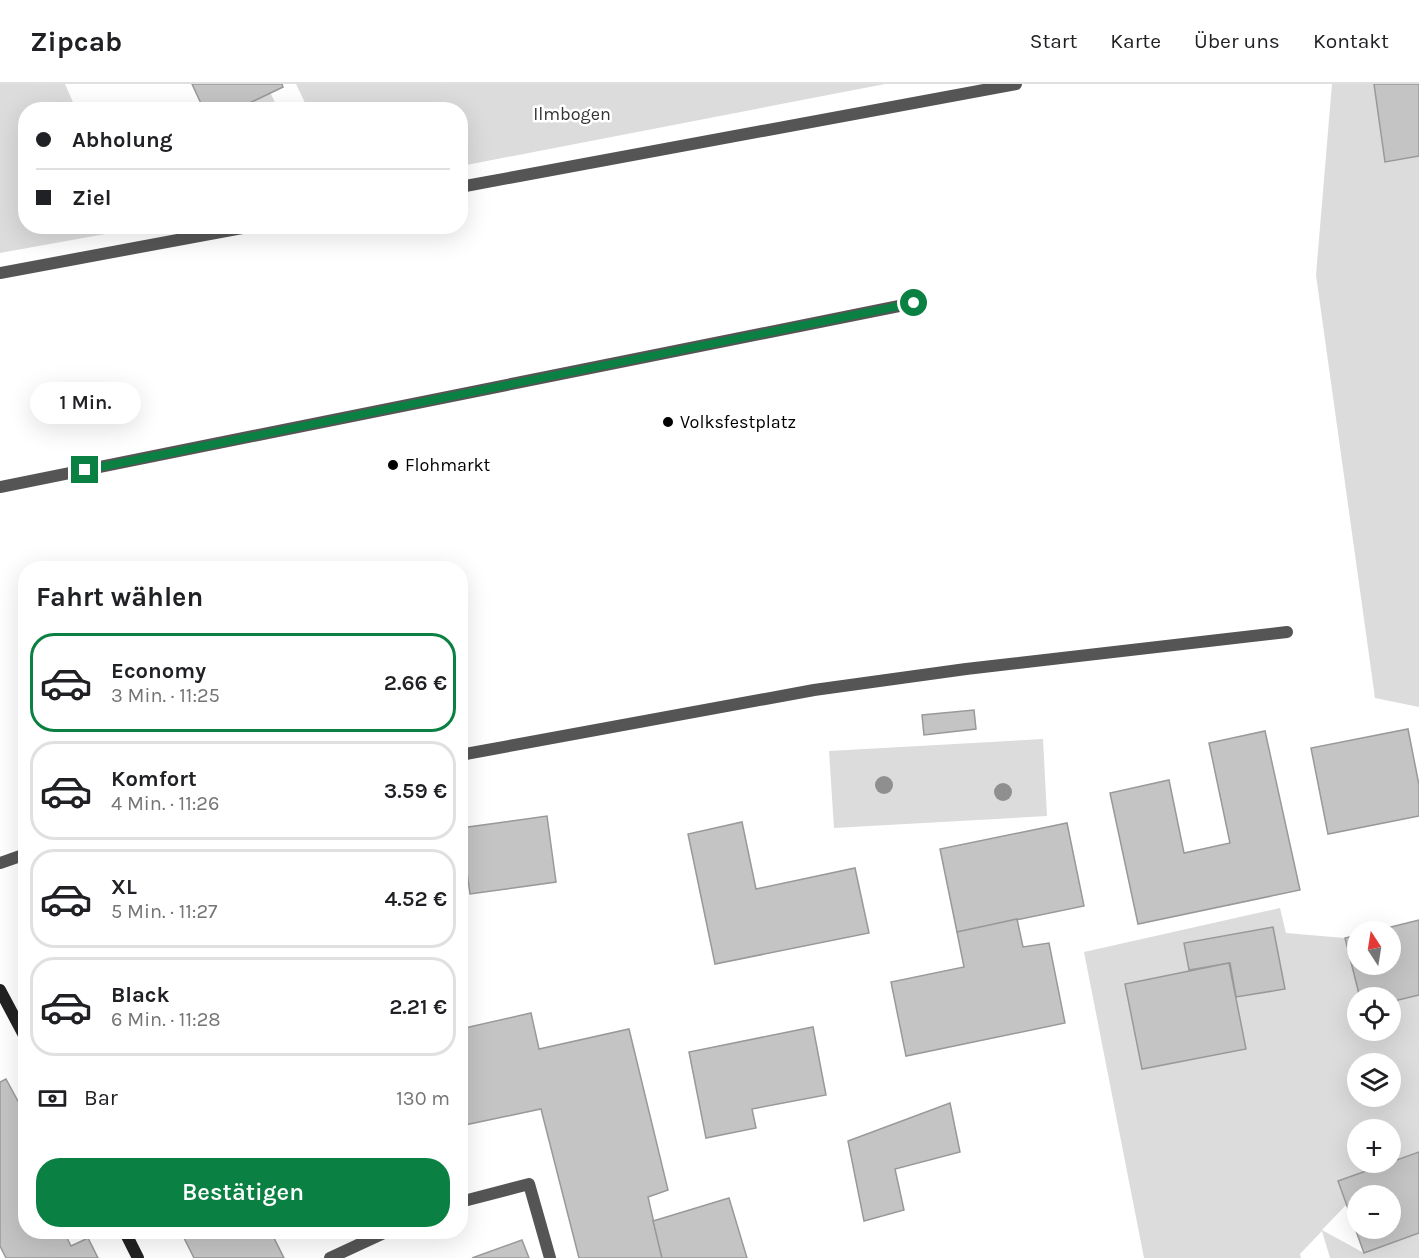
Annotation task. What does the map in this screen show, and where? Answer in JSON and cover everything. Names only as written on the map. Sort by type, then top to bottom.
[{"type":"street","points":[[0,990],[18,1024]]},
{"type":"street","points":[[128,1239],[138,1258]]},
{"type":"lane","points":[[468,187],[1016,84]]},
{"type":"lane","points":[[0,273],[210,234]]},
{"type":"lane","points":[[0,487],[914,303]]},
{"type":"lane","points":[[468,754],[813,690],[966,669],[1287,632]]},
{"type":"lane","points":[[0,863],[18,857]]},
{"type":"lane","points":[[468,1200],[529,1184],[550,1258]]},
{"type":"lane","points":[[330,1258],[371,1239]]},
{"type":"green space","points":[[0,84],[65,84],[73,102],[18,102],[18,234],[105,234],[0,253]]},
{"type":"green space","name":"Ilmbogen","points":[[296,84],[885,84],[468,165],[468,102],[305,102]]},
{"type":"green space","points":[[1332,84],[1374,84],[1385,161],[1419,156],[1419,707],[1375,698],[1316,275]]},
{"type":"green space","points":[[270,92],[275,102],[251,102]]},
{"type":"green space","points":[[1043,739],[1047,816],[834,828],[829,751]]},
{"type":"green space","points":[[1280,908],[1286,933],[1345,938],[1347,975],[1354,975],[1357,987],[1347,987],[1347,1041],[1401,1041],[1401,1000],[1419,995],[1419,1152],[1401,1158],[1401,1119],[1347,1119],[1347,1173],[1361,1173],[1338,1181],[1346,1205],[1322,1230],[1364,1253],[1419,1233],[1419,1258],[1330,1258],[1322,1231],[1300,1254],[1301,1258],[1144,1258],[1084,952]],"holes":[[[1273,927],[1284,989],[1236,997],[1229,963],[1246,1049],[1142,1069],[1125,984],[1224,964],[1189,970],[1184,943]]]},
{"type":"building","points":[[192,84],[282,84],[283,87],[252,102],[200,102]]},
{"type":"building","points":[[1374,84],[1419,84],[1419,156],[1385,162]]},
{"type":"building","points":[[974,710],[976,729],[924,735],[922,715]]},
{"type":"building","points":[[1408,729],[1419,785],[1419,816],[1328,834],[1311,748]]},
{"type":"building","points":[[1265,731],[1300,890],[1138,924],[1110,793],[1169,780],[1184,853],[1230,843],[1209,743]]},
{"type":"building","points":[[547,816],[556,882],[470,894],[468,827]]},
{"type":"building","points":[[742,822],[756,889],[855,868],[869,933],[715,964],[688,834]]},
{"type":"building","points":[[1067,823],[1084,906],[957,932],[940,849]]},
{"type":"building","points":[[1017,919],[1023,947],[1049,943],[1065,1023],[906,1056],[891,982],[964,967],[957,932]]},
{"type":"building","points":[[1419,920],[1419,995],[1401,999],[1401,987],[1357,987],[1354,975],[1401,975],[1401,924]]},
{"type":"building","points":[[1273,927],[1285,989],[1236,997],[1230,963],[1189,970],[1184,943]]},
{"type":"building","points":[[1229,963],[1246,1049],[1142,1069],[1125,984]]},
{"type":"building","points":[[531,1013],[539,1049],[629,1029],[668,1190],[648,1197],[662,1258],[579,1258],[541,1109],[468,1124],[468,1027]]},
{"type":"building","points":[[813,1027],[826,1095],[752,1109],[756,1128],[706,1138],[689,1052]]},
{"type":"building","points":[[6,1079],[18,1101],[18,1239],[68,1239],[71,1246],[88,1239],[98,1258],[6,1258],[0,1246],[0,1082]]},
{"type":"building","points":[[950,1103],[960,1152],[895,1169],[904,1210],[864,1221],[848,1141]]},
{"type":"building","points":[[1419,1152],[1419,1233],[1364,1253],[1359,1239],[1401,1239],[1401,1185],[1347,1185],[1347,1206],[1338,1181],[1360,1173],[1401,1173],[1401,1158]]},
{"type":"building","points":[[729,1198],[747,1258],[662,1258],[653,1221]]},
{"type":"building","points":[[184,1239],[274,1239],[284,1258],[194,1258]]},
{"type":"building","points":[[522,1240],[529,1258],[472,1258]]},
{"type":"place","name":"Volksfestplatz","points":[[668,422]]},
{"type":"place","name":"Flohmarkt","points":[[393,465]]},
{"type":"route","points":[[85,470],[914,303]]}]
